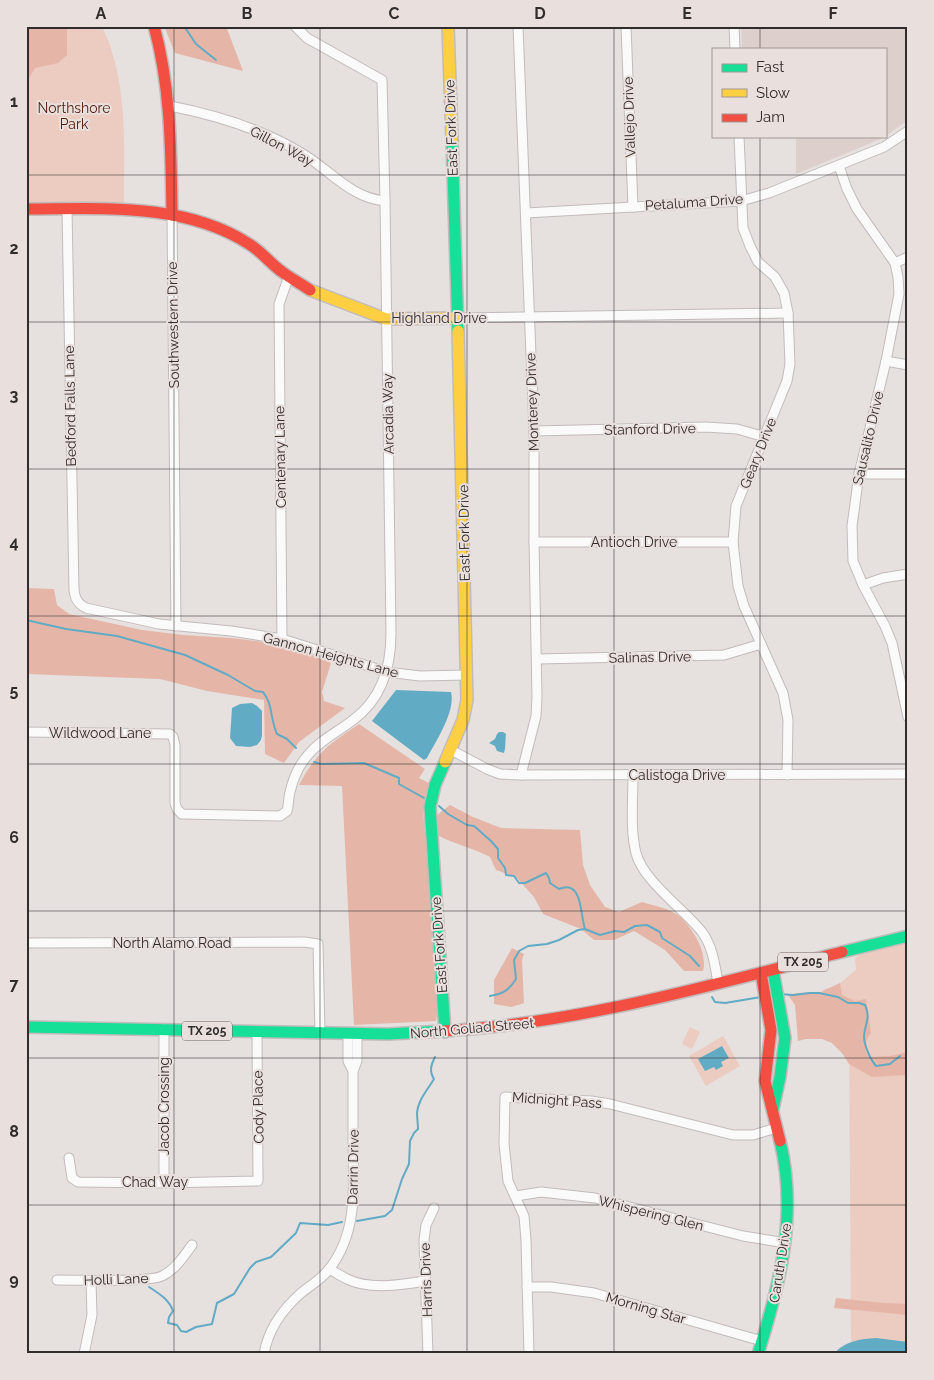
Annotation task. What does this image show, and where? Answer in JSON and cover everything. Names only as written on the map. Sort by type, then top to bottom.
[{"type":"street","name":"Southwestern Drive","points":[[154,26],[164,66],[170,106],[176,626]]},
{"type":"street","name":"Arcadia Way","points":[[179,812],[186,815],[275,816],[284,814],[287,811],[294,780],[307,755],[328,735],[353,721],[364,712],[379,691],[390,661],[386,201],[382,80],[307,38],[295,26]]},
{"type":"street","name":"East Fork Drive","points":[[445,1032],[430,807],[435,786],[463,720],[467,700],[458,318],[448,26]]},
{"type":"street","name":"Monterey Drive","points":[[518,26],[534,431],[534,542],[538,697],[536,716],[521,775]]},
{"type":"street","name":"Vallejo Drive","points":[[626,26],[633,207]]},
{"type":"street","points":[[734,26],[735,48]]},
{"type":"street","name":"Gillon Way","points":[[170,106],[207,114],[253,129],[303,154],[355,192],[372,200],[386,201]]},
{"type":"street","name":"Petaluma Drive","points":[[526,213],[741,200],[768,193],[884,148],[908,131]]},
{"type":"street","name":"Geary Drive","points":[[739,138],[743,228],[758,262],[775,278],[784,294],[788,313],[790,364],[787,381],[736,506],[733,542],[739,591],[783,692],[788,720],[787,775]]},
{"type":"street","name":"Sausalito Drive","points":[[839,166],[846,189],[857,209],[895,263],[899,294],[886,360],[859,474],[852,526],[853,561],[892,643],[904,678],[908,717]]},
{"type":"street","name":"Highland Drive","points":[[26,209],[119,209],[172,215],[217,227],[250,244],[289,276],[312,291],[386,319],[788,313]]},
{"type":"street","name":"Bedford Falls Lane","points":[[67,209],[74,596],[78,603]]},
{"type":"street","points":[[895,263],[908,257]]},
{"type":"street","name":"Centenary Lane","points":[[282,639],[279,304],[289,276]]},
{"type":"street","points":[[886,360],[908,365]]},
{"type":"street","name":"Stanford Drive","points":[[534,431],[706,427],[737,429],[765,437]]},
{"type":"street","points":[[859,474],[908,474]]},
{"type":"street","name":"Antioch Drive","points":[[534,542],[733,542]]},
{"type":"street","points":[[863,585],[883,578],[908,574]]},
{"type":"street","name":"Gannon Heights Lane","points":[[78,603],[86,608],[150,623],[231,631],[282,639],[387,672],[420,676],[467,676]]},
{"type":"street","name":"Salinas Drive","points":[[537,659],[724,655],[762,644]]},
{"type":"street","name":"Wildwood Lane","points":[[26,732],[166,733],[173,737],[175,745],[176,803],[179,812]]},
{"type":"street","name":"Calistoga Drive","points":[[451,750],[500,774],[634,776],[908,774]]},
{"type":"street","points":[[634,776],[633,828],[636,853],[644,869],[702,932],[711,950],[718,983]]},
{"type":"street","name":"North Goliad Street","points":[[26,1027],[320,1034],[445,1032],[527,1023],[591,1013],[908,936]]},
{"type":"street","name":"North Alamo Road","points":[[26,942],[304,942],[318,944],[320,1034]]},
{"type":"street","name":"Caruth Drive","points":[[772,1113],[780,1078],[785,1038],[773,970]]},
{"type":"street","name":"Caruth Drive","points":[[758,1354],[772,1310],[786,1242],[788,1197],[782,1150],[765,1080],[770,1030],[760,973]]},
{"type":"street","name":"Jacob Crossing","points":[[164,1029],[164,1183]]},
{"type":"street","name":"Cody Place","points":[[257,1032],[258,1182]]},
{"type":"street","name":"Darrin Drive","points":[[264,1354],[268,1338],[277,1320],[294,1300],[329,1269],[345,1241],[353,1210],[353,1071],[348,1061],[353,1034]]},
{"type":"street","name":"Midnight Pass","points":[[528,1354],[524,1216],[508,1181],[504,1144],[505,1097],[582,1100],[610,1104],[732,1135],[753,1135],[776,1128]]},
{"type":"street","name":"Chad Way","points":[[69,1158],[72,1178],[78,1182],[258,1182]]},
{"type":"street","name":"Whispering Glen","points":[[516,1196],[541,1192],[595,1198],[743,1236],[786,1242]]},
{"type":"street","name":"Harris Drive","points":[[428,1354],[424,1240],[426,1225],[434,1208]]},
{"type":"street","name":"Holli Lane","points":[[57,1280],[148,1279],[162,1276],[181,1260],[192,1245]]},
{"type":"street","points":[[329,1269],[347,1279],[371,1284],[409,1284],[425,1281]]},
{"type":"street","points":[[84,1354],[92,1315],[92,1281]]},
{"type":"street","name":"Morning Star","points":[[527,1287],[551,1287],[594,1293],[762,1341]]},
{"type":"shaded area","points":[[26,26],[67,26],[67,55],[58,63],[35,68],[26,83]]},
{"type":"shaded area","points":[[164,26],[226,26],[243,71],[175,53]]},
{"type":"shaded area","points":[[741,26],[908,26],[908,120],[886,136],[886,48],[742,48]]},
{"type":"shaded area","points":[[796,138],[883,138],[796,174]]},
{"type":"shaded area","points":[[26,588],[54,589],[57,605],[69,614],[142,630],[288,645],[331,663],[322,692],[324,701],[345,708],[299,742],[284,763],[265,754],[264,700],[207,691],[160,679],[26,674]]},
{"type":"shaded area","points":[[359,724],[425,769],[419,778],[431,784],[423,812],[437,961],[436,1021],[354,1025],[342,786],[299,785],[311,765],[324,750]]},
{"type":"shaded area","points":[[450,805],[501,828],[580,830],[583,865],[590,885],[605,907],[619,912],[642,902],[675,913],[689,927],[698,941],[703,956],[703,971],[684,971],[665,950],[634,931],[614,940],[594,940],[581,929],[543,914],[534,897],[516,877],[496,870],[490,857],[437,835],[437,815]]},
{"type":"shaded area","points":[[512,948],[524,954],[522,960],[524,1003],[511,1007],[494,1004],[494,980]]},
{"type":"shaded area","points":[[840,983],[842,995],[855,1001],[866,999],[871,1033],[865,1048],[869,1057],[890,1056],[908,1052],[908,1075],[872,1077],[849,1064],[832,1043],[822,1039],[798,1041],[795,1005],[788,995],[821,992]]},
{"type":"shaded area","points":[[836,1298],[908,1304],[908,1315],[834,1308]]},
{"type":"green space","name":"Northshore Park","points":[[26,26],[102,26],[117,70],[120,89],[124,127],[124,203],[26,202]]},
{"type":"green space","points":[[908,942],[908,1342],[851,1348],[849,1002],[822,990],[838,985],[856,970],[855,959],[859,955]]},
{"type":"green space","points":[[690,1027],[700,1032],[692,1049],[682,1044]]},
{"type":"green space","points":[[723,1036],[740,1066],[706,1086],[689,1056]]},
{"type":"water","points":[[396,690],[451,692],[452,700],[448,717],[427,758],[424,760],[372,721]]},
{"type":"water","points":[[252,703],[262,711],[261,740],[257,745],[250,747],[236,746],[230,738],[232,708],[240,704]]},
{"type":"water","points":[[499,732],[506,734],[504,753],[497,751],[495,746],[489,743],[495,739]]},
{"type":"water","points":[[722,1046],[729,1058],[721,1062],[723,1066],[716,1070],[714,1067],[705,1071],[698,1059]]},
{"type":"water","points":[[876,1338],[908,1342],[908,1354],[834,1354],[848,1343]]},
{"type":"waterway","points":[[184,26],[196,44],[216,60]]},
{"type":"waterway","points":[[26,620],[66,629],[117,636],[185,655],[228,675],[255,691],[263,692],[270,707],[277,734],[287,739],[296,748]]},
{"type":"waterway","points":[[314,762],[322,764],[364,763],[399,778],[399,784],[424,798]]},
{"type":"waterway","points":[[439,806],[448,814],[467,825],[474,826],[491,841],[498,849],[498,858],[505,868],[506,875],[514,876],[519,883],[525,883],[546,873],[550,883],[559,889],[567,887],[572,889],[579,900],[585,929],[600,935],[615,931],[624,932],[635,926],[647,925],[660,932],[662,938],[690,956],[699,966]]},
{"type":"waterway","points":[[490,996],[505,991],[516,979],[514,960],[519,951],[528,946],[547,944],[578,930],[585,929]]},
{"type":"waterway","points":[[780,994],[819,993],[838,997],[848,1003],[865,1005],[868,1017],[864,1040],[876,1066],[890,1064],[900,1056]]},
{"type":"waterway","points":[[712,997],[715,1002],[725,1003],[761,997]]},
{"type":"waterway","points":[[357,1221],[385,1216],[392,1210],[409,1164],[410,1141],[418,1129],[417,1113],[419,1104],[434,1079],[431,1068],[435,1057]]},
{"type":"waterway","points":[[149,1287],[169,1303],[173,1311],[168,1323],[177,1325],[181,1331],[186,1332],[196,1327],[212,1324],[217,1303],[234,1294],[250,1268],[256,1262],[271,1257],[296,1233],[300,1223],[328,1225],[342,1222]]},
{"type":"traffic: fast","points":[[452,140],[458,331]]},
{"type":"traffic: fast","points":[[445,762],[435,785],[430,807],[445,1032]]},
{"type":"traffic: fast","points":[[842,952],[908,936]]},
{"type":"traffic: fast","points":[[773,970],[785,1038],[780,1077],[773,1109]]},
{"type":"traffic: fast","points":[[26,1027],[388,1034],[444,1031]]},
{"type":"traffic: fast","points":[[758,1354],[779,1275],[787,1222],[785,1168],[780,1141]]},
{"type":"traffic: slow","points":[[448,26],[452,140]]},
{"type":"traffic: slow","points":[[310,290],[386,319],[458,318]]},
{"type":"traffic: slow","points":[[445,762],[463,720],[467,700],[458,331]]},
{"type":"traffic: jam","points":[[154,26],[160,49],[167,96],[172,215]]},
{"type":"traffic: jam","points":[[26,209],[141,211],[169,214],[197,221],[224,230],[249,244],[281,271],[310,290]]},
{"type":"traffic: jam","points":[[444,1031],[495,1027],[595,1011],[645,1001],[842,952]]},
{"type":"traffic: jam","points":[[761,973],[771,1030],[765,1081],[780,1141]]}]
